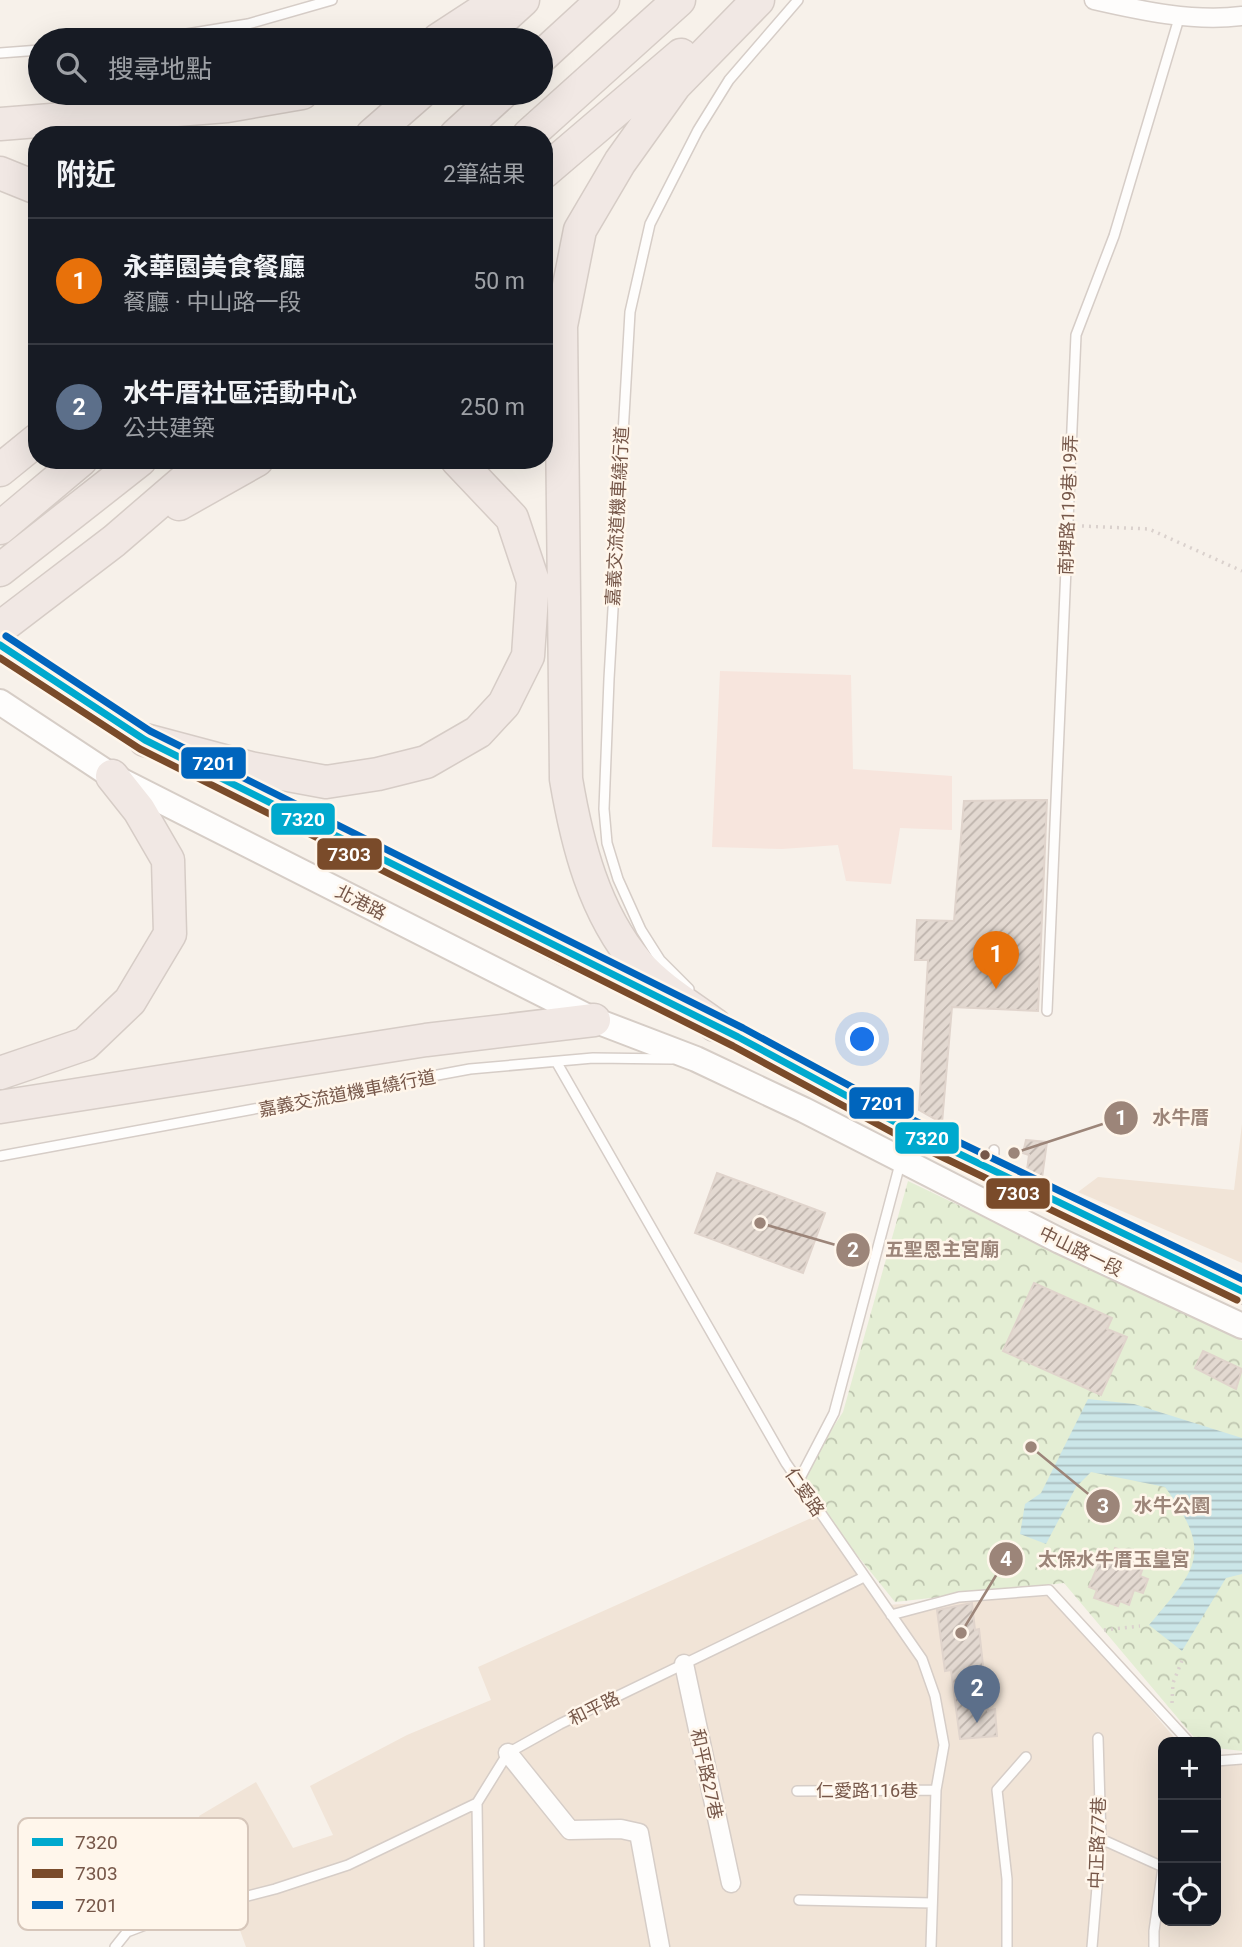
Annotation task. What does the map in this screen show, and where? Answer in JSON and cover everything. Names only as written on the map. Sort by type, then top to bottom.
[{"type":"highway","points":[[456,28],[499,0]]},
{"type":"highway","points":[[492,28],[523,0]]},
{"type":"highway","points":[[553,46],[603,0]]},
{"type":"highway","points":[[539,126],[679,0]]},
{"type":"highway","points":[[553,164],[745,0]]},
{"type":"highway","points":[[726,1031],[638,964],[599,903],[575,828],[566,779],[561,326],[580,230],[620,162],[675,85],[758,0]]},
{"type":"highway","points":[[0,124],[233,105]]},
{"type":"highway","points":[[382,126],[406,105]]},
{"type":"highway","points":[[466,126],[489,105]]},
{"type":"highway","points":[[0,173],[28,184]]},
{"type":"highway","points":[[0,528],[70,469]]},
{"type":"highway","points":[[0,570],[128,469]]},
{"type":"highway","points":[[1,633],[198,469]]},
{"type":"highway","points":[[114,541],[241,469]]},
{"type":"highway","points":[[145,740],[250,768],[326,782],[378,774],[426,762],[478,732],[504,704],[528,656],[533,581],[512,518],[466,469]]},
{"type":"highway","points":[[0,1073],[85,1044],[130,1001],[170,934],[168,860],[139,810],[112,776]]},
{"type":"highway","points":[[0,1107],[426,1040],[594,1020]]},
{"type":"main road","points":[[1,633],[145,740],[726,1031]]},
{"type":"main road","name":"北港路","points":[[0,702],[112,776],[594,1020],[696,1059]]},
{"type":"main road","name":"中山路一段","points":[[726,1031],[906,1128],[993,1160],[1242,1292]]},
{"type":"main road","name":"中山路一段","points":[[696,1059],[804,1110],[1060,1241],[1242,1326]]},
{"type":"street","points":[[1094,0],[1147,12],[1242,16]]},
{"type":"street","name":"和平路27巷","points":[[684,1664],[731,1883]]},
{"type":"street","points":[[508,1753],[570,1830],[621,1829],[639,1833],[660,1947]]},
{"type":"lane","points":[[224,28],[248,24],[332,0]]},
{"type":"lane","name":"嘉義交流道機車繞行道","points":[[726,1031],[660,960],[640,930],[618,879],[607,843],[604,809],[608,692],[630,312],[650,224],[698,130],[729,80],[799,0]]},
{"type":"lane","name":"南埤路119巷19弄","points":[[1047,1011],[1076,335],[1114,236],[1180,15]]},
{"type":"lane","points":[[0,53],[28,51]]},
{"type":"lane","name":"嘉義交流道機車繞行道","points":[[0,1156],[470,1069],[593,1058],[696,1059]]},
{"type":"lane","name":"仁愛路","points":[[557,1063],[799,1482],[922,1659],[935,1696],[944,1745],[936,1790],[931,1947]]},
{"type":"lane","points":[[799,1482],[834,1413],[901,1160],[906,1128]]},
{"type":"lane","name":"和平路","points":[[508,1753],[864,1577]]},
{"type":"lane","points":[[891,1615],[959,1597],[1049,1590],[1184,1737]]},
{"type":"lane","name":"中正路77巷","points":[[1092,1947],[1101,1839],[1098,1738]]},
{"type":"lane","points":[[248,1896],[348,1865],[477,1803],[508,1753]]},
{"type":"lane","points":[[1007,1947],[1007,1879],[997,1790],[1026,1757]]},
{"type":"lane","points":[[1221,1761],[1242,1759]]},
{"type":"lane","name":"仁愛路116巷","points":[[797,1791],[936,1790]]},
{"type":"lane","points":[[477,1803],[479,1947]]},
{"type":"lane","points":[[1101,1839],[1163,1867],[1154,1947]]},
{"type":"lane","points":[[799,1900],[932,1903]]},
{"type":"lane","points":[[115,1947],[127,1932],[132,1930]]},
{"type":"path","points":[[1067,525],[1149,529],[1242,571]]},
{"type":"path","points":[[1088,1633],[1140,1626]]},
{"type":"path","points":[[1172,1724],[1173,1683],[1182,1658]]},
{"type":"shaded area","points":[[720,671],[851,675],[853,769],[952,776],[952,830],[900,828],[891,884],[846,881],[838,845],[782,849],[712,847]]},
{"type":"shaded area","points":[[1242,1124],[1242,1263],[1078,1192],[1098,1177],[1234,1190]]},
{"type":"shaded area","points":[[818,1515],[886,1605],[1049,1596],[1088,1636],[1174,1737],[1158,1737],[1158,1926],[1221,1926],[1221,1759],[1242,1764],[1242,1947],[246,1947],[240,1930],[248,1930],[248,1818],[199,1816],[256,1782],[293,1848],[333,1835],[310,1786],[407,1735],[491,1700],[478,1667]]},
{"type":"green space","points":[[908,1181],[1242,1341],[1242,1751],[1221,1749],[1221,1737],[1194,1737],[1064,1583],[895,1602],[798,1482],[843,1412]]},
{"type":"water","points":[[1088,1399],[1134,1404],[1242,1438],[1242,1574],[1226,1578],[1182,1651],[1149,1625],[1179,1589],[1193,1560],[1194,1545],[1190,1529],[1165,1487],[1091,1472],[1076,1487],[1046,1544],[1020,1534],[1025,1504],[1041,1493]]},
{"type":"building","points":[[1047,800],[1038,1011],[952,1007],[942,1123],[919,1110],[928,960],[915,960],[917,920],[954,921],[964,801]]},
{"type":"building","points":[[1026,1140],[1047,1142],[1042,1178],[1027,1170],[1029,1155],[1023,1153]]},
{"type":"building","points":[[717,1173],[825,1213],[803,1273],[695,1233]]},
{"type":"building","points":[[1034,1283],[1112,1318],[1107,1329],[1127,1337],[1101,1395],[1003,1351]]},
{"type":"building","points":[[1203,1351],[1242,1369],[1236,1389],[1195,1368]]},
{"type":"building","points":[[1115,1548],[1135,1555],[1132,1561],[1144,1565],[1140,1576],[1148,1579],[1143,1593],[1134,1590],[1129,1605],[1120,1601],[1118,1606],[1094,1598],[1097,1590],[1089,1587],[1104,1551],[1113,1554]]},
{"type":"building","points":[[972,1603],[975,1630],[979,1629],[988,1711],[995,1709],[997,1736],[960,1739],[951,1670],[945,1671],[937,1610]]},
{"type":"transit line","name":"7201","points":[[6,636],[150,731],[743,1028],[911,1119],[1242,1279]]},
{"type":"transit line","name":"7320","points":[[0,645],[145,740],[738,1037],[906,1128],[1242,1291]]},
{"type":"transit line","name":"7303","points":[[0,658],[140,749],[733,1046],[901,1137],[1237,1300]]},
{"type":"place","name":"永華園美食餐廳","points":[[996,989]]},
{"type":"place","name":"水牛厝","points":[[1014,1153]]},
{"type":"place","name":"五聖恩主宮廟","points":[[760,1223]]},
{"type":"place","name":"水牛公園","points":[[1031,1447]]},
{"type":"place","name":"太保水牛厝玉皇宮","points":[[961,1633]]},
{"type":"place","name":"水牛厝社區活動中心","points":[[977,1723]]}]
